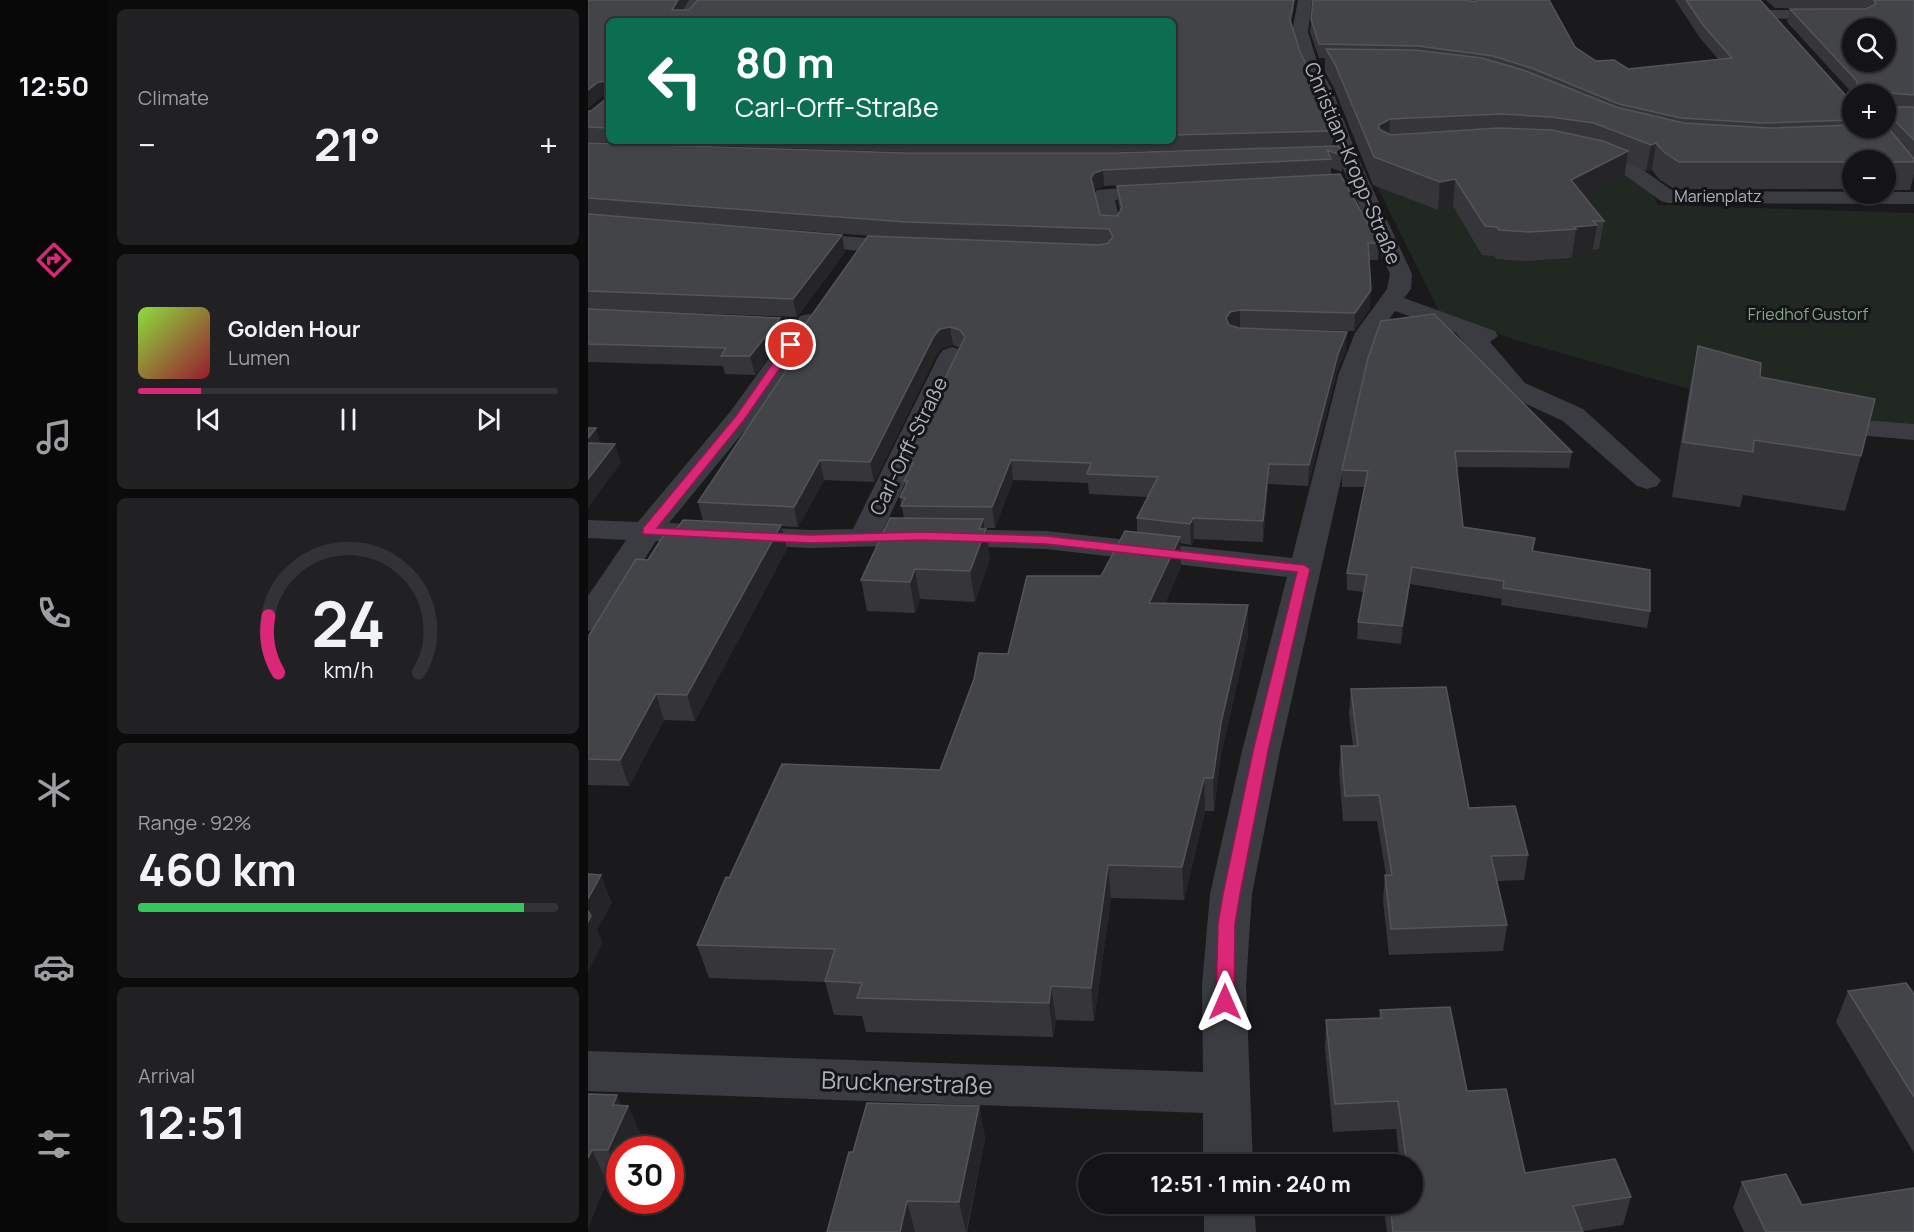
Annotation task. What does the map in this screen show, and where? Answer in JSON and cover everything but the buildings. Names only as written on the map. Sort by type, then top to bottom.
[{"type":"street","points":[[686,18],[694,8],[696,0]]},
{"type":"street","points":[[1756,0],[1784,31]]},
{"type":"street","points":[[1803,0],[1818,15]]},
{"type":"street","points":[[1285,1],[1305,1]]},
{"type":"street","name":"Christian-Kropp-Straße","points":[[1228,1154],[1224,986],[1230,904],[1261,751],[1352,374],[1353,340],[1399,289],[1401,274],[1346,172],[1323,89],[1310,65],[1300,32],[1305,1]]},
{"type":"street","points":[[1768,15],[1851,15]]},
{"type":"street","points":[[1310,65],[1327,65]]},
{"type":"street","name":"Marienplatz","points":[[1560,152],[1588,146],[1636,172],[1668,197],[1914,198]]},
{"type":"street","points":[[1322,154],[1346,172]]},
{"type":"street","points":[[1110,225],[1104,194],[1184,190]]},
{"type":"street","points":[[779,239],[856,257],[922,248]]},
{"type":"street","points":[[588,621],[647,531],[740,418],[793,327],[825,299]]},
{"type":"street","points":[[1390,301],[1505,342]]},
{"type":"street","points":[[1466,330],[1516,389],[1573,415],[1647,480]]},
{"type":"street","name":"Carl-Orff-Straße","points":[[864,538],[952,355]]},
{"type":"street","points":[[1799,422],[1914,432]]},
{"type":"street","name":"Carl-Orff-Straße","points":[[588,529],[810,539],[922,536],[1046,540],[1304,569]]},
{"type":"street","name":"Brucknerstraße","points":[[588,1071],[1226,1093]]},
{"type":"street","points":[[1229,1214],[1230,1232]]},
{"type":"green space","name":"Friedhof Gustorf","points":[[1363,158],[1623,171],[1652,194],[1658,205],[1914,213],[1914,427],[1778,414],[1512,339],[1439,311]]},
{"type":"route","points":[[791,345],[740,418],[647,531],[810,539],[922,536],[1046,540],[1304,569],[1261,751],[1231,894],[1227,924],[1225,1002]]}]
